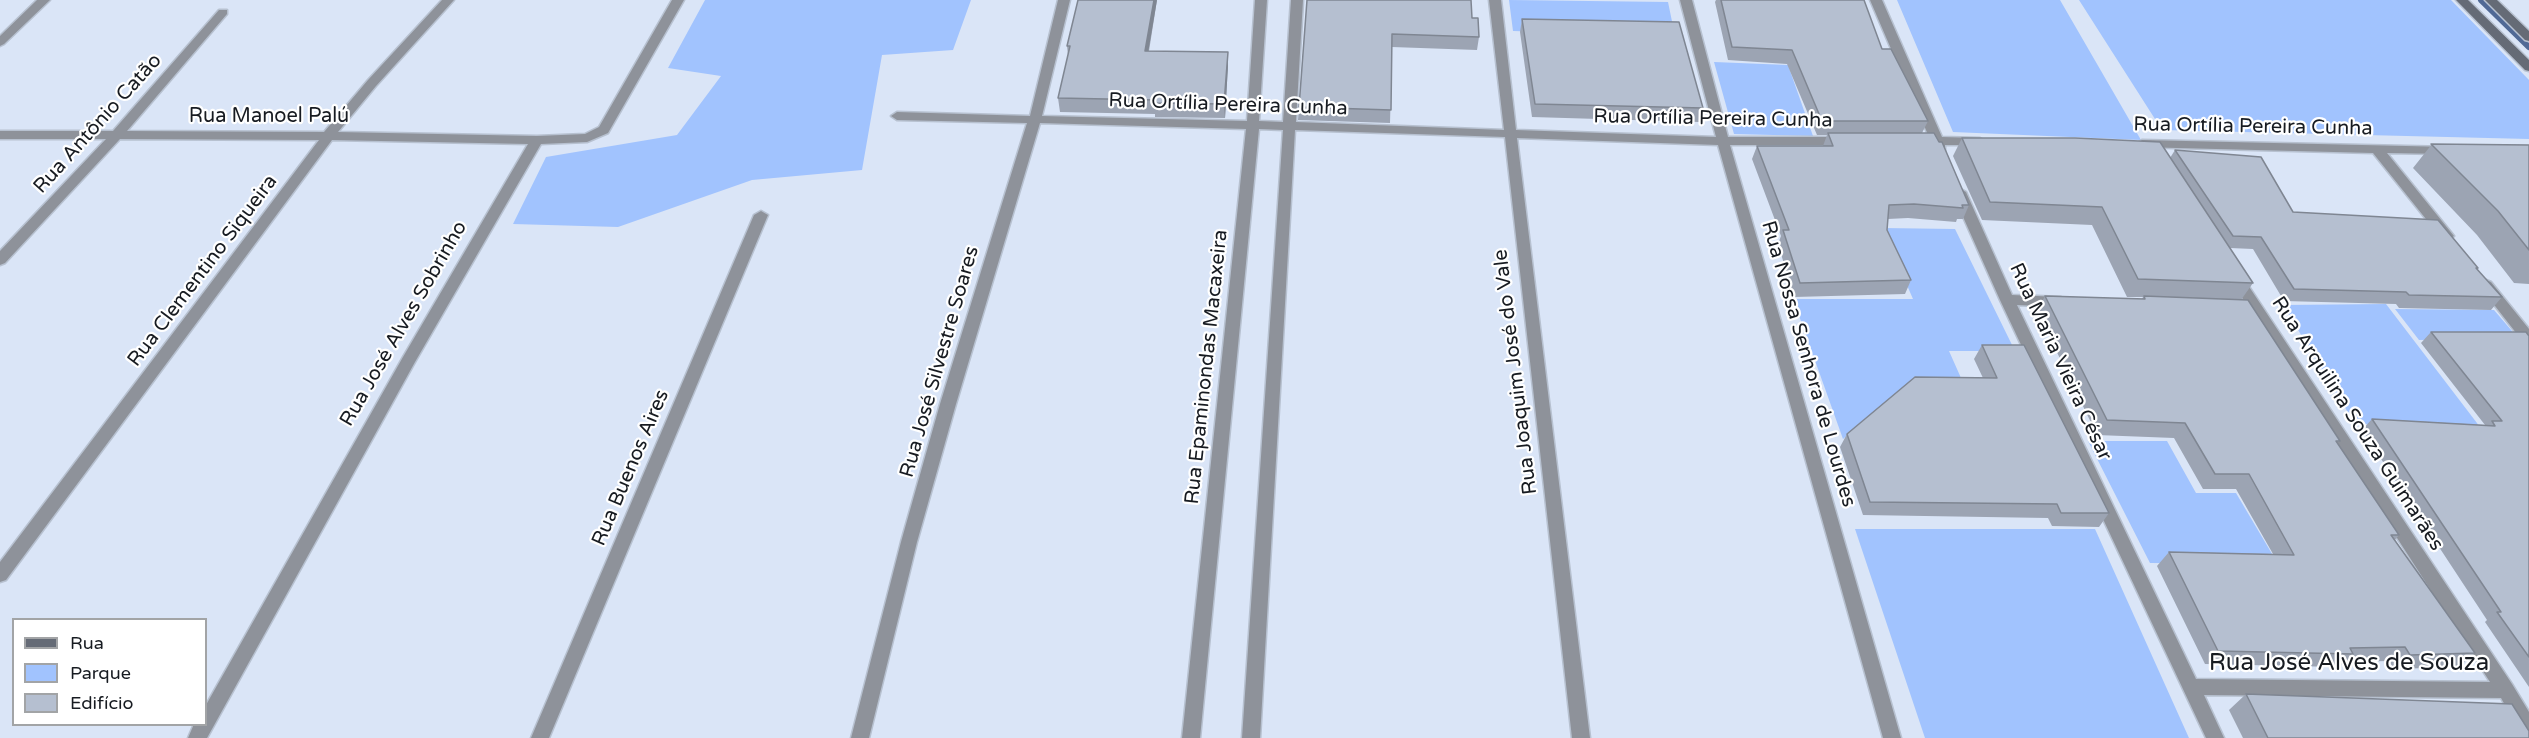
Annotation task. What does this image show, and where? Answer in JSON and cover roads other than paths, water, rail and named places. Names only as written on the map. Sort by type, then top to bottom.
[{"type":"main road","points":[[2462,0],[2529,67]]},
{"type":"main road","points":[[2491,0],[2529,38]]},
{"type":"street","points":[[0,42],[44,0]]},
{"type":"street","name":"Rua Clementino Siqueira","points":[[0,574],[328,136],[372,83],[448,0]]},
{"type":"street","points":[[537,140],[587,138],[604,130],[678,0]]},
{"type":"street","name":"Rua José Silvestre Soares","points":[[860,738],[909,542],[948,404],[1035,119],[1065,0]]},
{"type":"street","name":"Rua Epaminondas Macaxeira","points":[[1191,738],[1253,124],[1261,0]]},
{"type":"street","points":[[1251,738],[1297,0]]},
{"type":"street","name":"Rua Joaquim José do Vale","points":[[1495,0],[1581,738]]},
{"type":"street","name":"Rua Nossa Senhora de Lourdes","points":[[1686,0],[1723,141],[1892,738]]},
{"type":"street","name":"Rua Maria Vieira César","points":[[1876,0],[2007,300],[2215,738]]},
{"type":"street","name":"Rua Antônio Catão","points":[[0,260],[116,136],[223,12]]},
{"type":"street","name":"Rua Ortília Pereira Cunha","points":[[897,116],[1253,124],[1723,141],[1854,141]]},
{"type":"street","name":"Rua Manoel Palú","points":[[0,135],[328,136],[537,140]]},
{"type":"street","name":"Rua José Alves Sobrinho","points":[[207,719],[408,361],[537,140]]},
{"type":"street","points":[[1901,141],[1994,142]]},
{"type":"street","name":"Rua Ortília Pereira Cunha","points":[[2124,144],[2459,151]]},
{"type":"street","points":[[2147,144],[2160,164]]},
{"type":"street","points":[[2377,149],[2456,248]]},
{"type":"street","name":"Rua Buenos Aires","points":[[540,738],[761,215]]},
{"type":"street","name":"Rua Arquilina Souza Guimarães","points":[[2224,260],[2506,690],[2529,729]]},
{"type":"street","points":[[2478,276],[2529,339]]},
{"type":"street","points":[[2007,300],[2078,302]]},
{"type":"street","points":[[2232,308],[2256,308]]},
{"type":"street","name":"Rua José Alves de Souza","points":[[2192,687],[2506,690]]},
{"type":"waterway","points":[[2481,0],[2529,47]]}]
